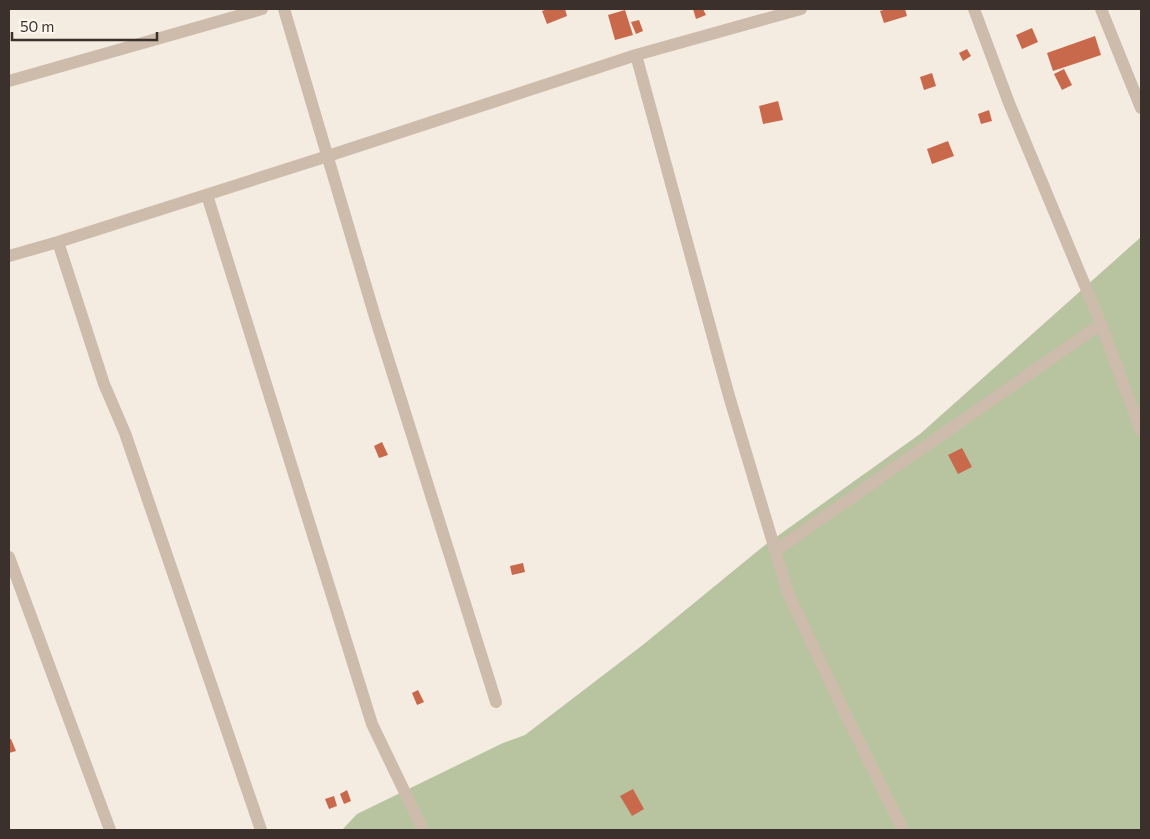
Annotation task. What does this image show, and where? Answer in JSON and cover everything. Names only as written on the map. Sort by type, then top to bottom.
[{"type":"street","points":[[9,81],[262,9]]},
{"type":"street","points":[[284,9],[378,326],[496,702]]},
{"type":"street","points":[[9,256],[328,156],[636,55],[801,9]]},
{"type":"street","points":[[974,9],[1009,103],[1101,324],[1141,432]]},
{"type":"street","points":[[1101,9],[1141,108]]},
{"type":"street","points":[[636,55],[729,396],[788,593],[903,830]]},
{"type":"street","points":[[207,194],[372,724],[423,830]]},
{"type":"street","points":[[58,242],[104,384],[128,442],[261,830]]},
{"type":"street","points":[[775,551],[1101,324]]},
{"type":"street","points":[[9,558],[110,830]]},
{"type":"green space","points":[[1141,237],[1141,830],[342,830],[357,814],[503,743],[525,735],[644,644],[765,545],[920,434]]},
{"type":"building","points":[[565,9],[567,16],[547,24],[542,11]]},
{"type":"building","points":[[693,9],[703,9],[706,15],[696,19]]},
{"type":"building","points":[[905,9],[907,16],[884,23],[880,11]]},
{"type":"building","points":[[625,10],[633,35],[615,40],[608,15]]},
{"type":"building","points":[[639,20],[643,31],[636,34],[631,22]]},
{"type":"building","points":[[1032,28],[1038,42],[1022,49],[1016,35]]},
{"type":"building","points":[[1095,36],[1101,55],[1053,71],[1047,53]]},
{"type":"building","points":[[967,49],[971,56],[963,61],[959,53]]},
{"type":"building","points":[[1064,69],[1072,85],[1062,90],[1054,74]]},
{"type":"building","points":[[932,73],[936,86],[924,90],[920,77]]},
{"type":"building","points":[[778,101],[783,120],[763,124],[759,106]]},
{"type":"building","points":[[989,110],[992,121],[981,124],[978,114]]},
{"type":"building","points":[[948,141],[954,156],[932,164],[927,149]]},
{"type":"building","points":[[382,442],[388,455],[379,458],[374,446]]},
{"type":"building","points":[[962,448],[972,467],[958,474],[948,455]]},
{"type":"building","points":[[523,563],[525,572],[512,575],[510,566]]},
{"type":"building","points":[[418,690],[424,702],[417,705],[412,693]]},
{"type":"building","points":[[9,739],[11,739],[16,751],[9,753]]},
{"type":"building","points":[[633,789],[644,809],[632,816],[620,796]]},
{"type":"building","points":[[347,790],[351,801],[344,804],[340,794]]},
{"type":"building","points":[[334,796],[337,806],[329,809],[325,799]]}]
